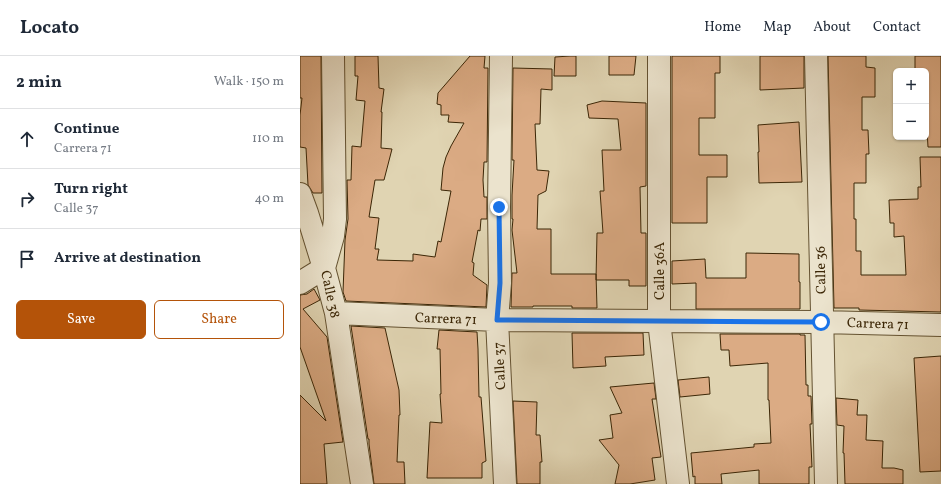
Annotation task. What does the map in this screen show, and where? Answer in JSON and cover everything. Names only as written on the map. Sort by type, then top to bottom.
[{"type":"street","name":"Calle 38","points":[[333,56],[335,219],[334,236],[324,268],[336,313],[362,484]]},
{"type":"street","name":"Calle 37","points":[[501,56],[499,207],[500,283],[497,320],[505,484]]},
{"type":"street","name":"Calle 36A","points":[[659,56],[659,321],[678,484]]},
{"type":"street","name":"Calle 36","points":[[816,56],[821,322],[826,484]]},
{"type":"street","points":[[300,194],[324,268],[300,283]]},
{"type":"street","name":"Carrera 71","points":[[336,313],[497,320],[821,322],[941,325]]},
{"type":"building","points":[[300,56],[321,56],[322,193],[313,193],[308,185],[306,148],[300,147],[300,115],[302,98],[300,98]]},
{"type":"building","points":[[355,56],[378,56],[379,88],[384,89],[381,112],[381,148],[392,149],[384,180],[375,180],[369,217],[379,218],[375,249],[379,249],[377,260],[413,261],[413,254],[435,257],[438,241],[441,242],[451,191],[441,190],[443,168],[451,146],[464,123],[448,122],[449,115],[441,115],[441,105],[437,104],[438,93],[470,56],[485,56],[484,68],[488,68],[487,162],[484,162],[483,180],[484,197],[487,197],[487,219],[481,219],[480,231],[478,230],[472,262],[474,263],[473,275],[487,285],[486,307],[346,301],[343,292],[345,240],[348,219],[347,180],[351,180],[352,146],[361,147],[365,101],[356,100],[358,76],[355,76]]},
{"type":"building","points":[[576,56],[576,76],[554,76],[555,57]]},
{"type":"building","points":[[609,56],[636,56],[634,75],[609,75]]},
{"type":"building","points":[[672,56],[720,56],[720,73],[715,73],[715,118],[699,118],[699,155],[727,155],[727,177],[707,177],[707,223],[672,223]]},
{"type":"building","points":[[760,56],[804,56],[804,88],[760,90]]},
{"type":"building","points":[[828,56],[866,56],[866,67],[875,68],[875,97],[862,97],[862,130],[868,130],[869,154],[866,154],[866,183],[854,183],[856,251],[861,251],[861,275],[906,275],[904,236],[894,237],[894,223],[890,223],[889,200],[918,199],[918,187],[921,187],[920,157],[941,157],[941,312],[834,308]]},
{"type":"building","points":[[915,56],[941,56],[941,147],[928,147],[929,68],[915,68]]},
{"type":"building","points":[[513,68],[552,69],[552,90],[541,89],[540,124],[535,124],[537,170],[549,171],[546,191],[538,195],[537,229],[551,229],[551,274],[596,274],[597,308],[572,308],[572,306],[511,307],[512,273],[517,273],[512,230],[514,160],[512,160]]},
{"type":"building","points":[[602,101],[646,103],[646,186],[640,187],[641,233],[646,233],[646,286],[629,286],[629,280],[596,280],[597,233],[603,233],[600,191],[604,191],[602,150],[621,150],[618,119],[589,118],[587,105]]},
{"type":"building","points":[[799,122],[802,182],[759,183],[758,125]]},
{"type":"building","points":[[746,253],[799,254],[800,309],[696,309],[696,283],[672,284],[672,261],[705,259],[706,278],[746,278]]},
{"type":"building","points":[[314,289],[320,300],[303,309],[327,337],[343,442],[324,444],[327,484],[300,484],[300,395],[326,421],[300,347],[300,295],[307,294]]},
{"type":"building","points":[[351,326],[385,328],[399,390],[400,415],[397,462],[404,462],[405,484],[374,484],[369,439]]},
{"type":"building","points":[[439,330],[477,332],[479,397],[481,397],[486,461],[482,463],[482,478],[427,478],[430,422],[442,423],[440,394],[440,349],[437,349]]},
{"type":"building","points":[[572,333],[643,333],[644,355],[605,357],[606,366],[573,368]]},
{"type":"building","points":[[720,334],[805,335],[806,385],[808,385],[808,396],[811,396],[812,424],[810,424],[812,467],[809,467],[809,484],[759,484],[759,470],[721,474],[722,484],[695,484],[691,453],[754,447],[754,444],[771,443],[768,400],[768,363],[730,366],[729,350],[721,350]]},
{"type":"building","points":[[941,356],[941,471],[920,472],[914,358]]},
{"type":"building","points":[[709,377],[710,394],[680,397],[678,380]]},
{"type":"building","points":[[654,383],[656,399],[652,399],[661,457],[652,458],[655,480],[630,484],[615,484],[619,465],[599,440],[613,438],[610,415],[622,413],[610,387]]},
{"type":"building","points":[[836,398],[858,400],[857,415],[867,415],[866,440],[883,441],[882,468],[903,470],[903,484],[845,484],[843,453],[844,426],[837,425]]},
{"type":"building","points":[[513,401],[537,402],[536,435],[540,435],[542,462],[540,462],[540,484],[517,484]]},
{"type":"route","points":[[499,207],[500,283],[497,320],[821,322]]}]
